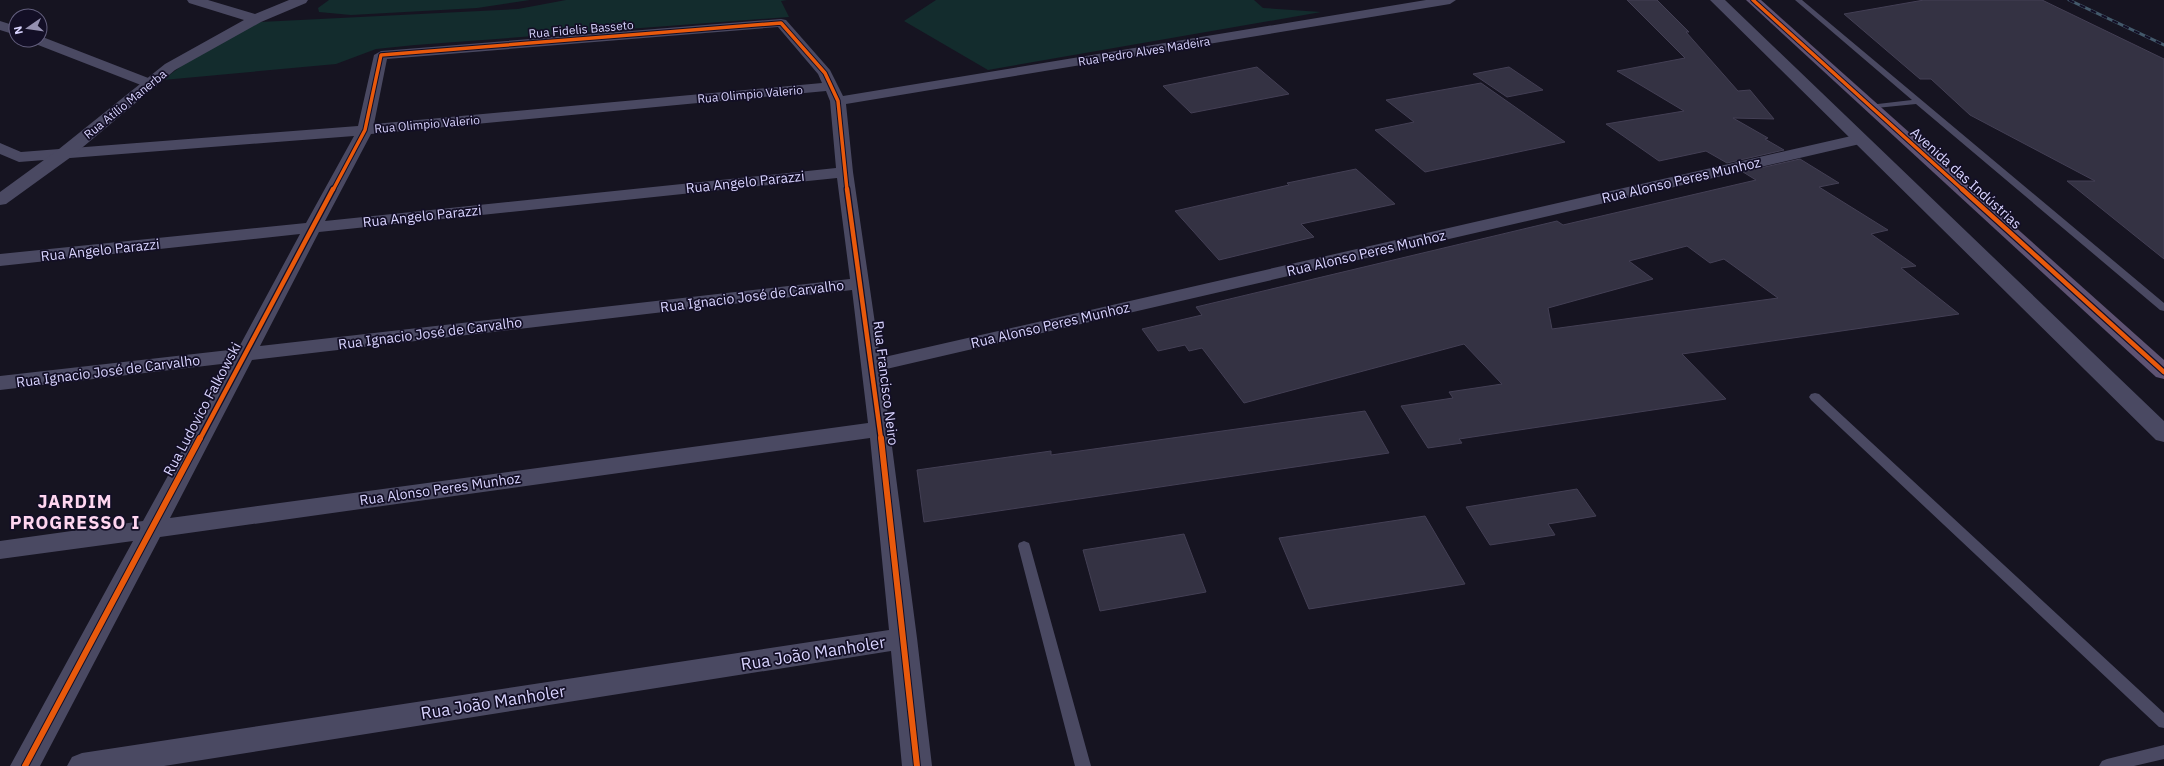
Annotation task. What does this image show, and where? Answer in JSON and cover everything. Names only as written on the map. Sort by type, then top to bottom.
[{"type":"main road","name":"Avenida das Indústrias","points":[[1753,0],[2164,372]]},
{"type":"street","points":[[194,0],[256,19]]},
{"type":"street","name":"Rua Atílio Manerba","points":[[0,200],[65,153],[151,84],[170,66],[256,19],[301,0]]},
{"type":"street","name":"Rua Pedro Alves Madeira","points":[[835,94],[1450,0]]},
{"type":"street","points":[[1717,0],[2164,434]]},
{"type":"street","name":"Rua Francisco Neiro","points":[[781,23],[825,73],[835,94],[844,172],[880,429],[917,766]]},
{"type":"street","name":"Rua Fidelis Basseto","points":[[381,55],[781,23]]},
{"type":"street","points":[[48,44],[151,84]]},
{"type":"street","name":"Rua Ludovico Falkowski","points":[[25,766],[314,228],[365,130],[381,55]]},
{"type":"street","name":"Rua Olimpio Valerio","points":[[0,148],[19,157],[835,94]]},
{"type":"street","name":"Rua Alonso Peres Munhoz","points":[[872,366],[1860,139]]},
{"type":"street","name":"Rua Angelo Parazzi","points":[[0,260],[844,172]]},
{"type":"street","name":"Rua Ignacio José de Carvalho","points":[[0,383],[860,283]]},
{"type":"street","name":"Rua Alonso Peres Munhoz","points":[[0,550],[880,429]]},
{"type":"street","name":"Rua João Manholer","points":[[82,766],[904,638]]},
{"type":"lane","points":[[1798,0],[2164,308]]},
{"type":"lane","points":[[1870,107],[1919,101]]},
{"type":"lane","points":[[1815,397],[2164,722]]},
{"type":"lane","points":[[1024,546],[1083,766]]},
{"type":"lane","points":[[2107,766],[2164,752]]},
{"type":"green space","points":[[329,0],[530,0],[477,8],[351,15],[319,12],[318,8]]},
{"type":"green space","points":[[566,0],[787,0],[781,1],[789,17],[415,45],[376,49],[336,64],[163,80],[205,48],[260,22],[518,9]]},
{"type":"green space","points":[[936,0],[1254,0],[1263,8],[1321,12],[988,70],[904,21]]},
{"type":"building","points":[[1627,0],[1657,0],[1689,32],[1686,32],[1738,91],[1750,90],[1774,119],[1733,118],[1768,138],[1765,139],[1784,150],[1727,163],[1706,151],[1659,161],[1606,124],[1684,111],[1617,71],[1685,58]]},
{"type":"building","points":[[1924,0],[2042,0],[2164,59],[2164,259],[2067,181],[2095,181],[1970,115],[1931,79],[1920,79],[1844,14]]},
{"type":"building","points":[[1257,67],[1289,94],[1191,113],[1163,86]]},
{"type":"building","points":[[1509,67],[1543,90],[1507,97],[1473,74]]},
{"type":"building","points":[[1481,83],[1565,142],[1425,172],[1375,130],[1414,122],[1386,100]]},
{"type":"building","points":[[1800,159],[1839,183],[1819,187],[1888,230],[1871,234],[1916,266],[1901,268],[1959,314],[1682,354],[1726,399],[1459,439],[1462,443],[1428,448],[1401,406],[1453,398],[1449,392],[1502,384],[1464,344],[1244,403],[1202,348],[1189,351],[1185,345],[1158,351],[1142,329],[1202,315],[1196,307],[1557,221],[1563,225],[1756,180],[1743,172]],"holes":[[[1687,246],[1710,263],[1724,259],[1778,298],[1552,329],[1548,308],[1653,279],[1629,261]]]},
{"type":"building","points":[[1356,169],[1395,204],[1301,224],[1314,237],[1219,260],[1175,211],[1289,185],[1287,183]]},
{"type":"building","points":[[1365,411],[1389,453],[924,522],[917,470],[1051,451],[1051,455]]},
{"type":"building","points":[[1577,489],[1596,516],[1548,524],[1555,535],[1490,545],[1466,507]]},
{"type":"building","points":[[1425,516],[1465,584],[1309,609],[1279,538]]},
{"type":"building","points":[[1184,534],[1206,592],[1100,611],[1083,550]]},
{"type":"railway","points":[[2069,0],[2164,45]]},
{"type":"cycle path","points":[[1753,0],[2164,372]]},
{"type":"cycle path","points":[[25,766],[365,130],[381,55],[781,23],[825,73],[838,101],[845,172],[880,429],[917,766]]},
{"type":"district","name":"JARDIM PROGRESSO I","points":[[75,511]]}]
